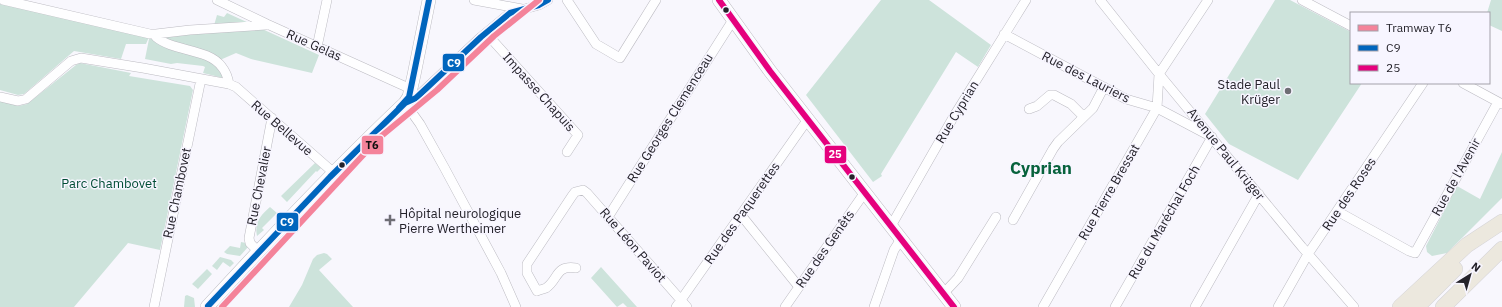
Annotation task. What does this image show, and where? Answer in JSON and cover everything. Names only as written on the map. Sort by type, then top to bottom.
[{"type":"highway","points":[[1400,307],[1467,245],[1502,222]]},
{"type":"highway","points":[[1417,307],[1502,222]]},
{"type":"highway","points":[[1443,307],[1497,254]]},
{"type":"highway","points":[[1454,307],[1481,278],[1497,254]]},
{"type":"main road","points":[[207,307],[258,251],[405,103],[411,89],[429,0]]},
{"type":"main road","points":[[719,0],[808,119],[954,307]]},
{"type":"street","points":[[4,0],[150,34],[267,24]]},
{"type":"street","name":"Rue Gelas","points":[[217,0],[411,89]]},
{"type":"street","points":[[317,47],[327,0]]},
{"type":"street","points":[[474,0],[522,9]]},
{"type":"street","points":[[516,307],[444,167],[420,124],[405,103],[416,98],[486,32],[510,13],[539,5],[548,0]]},
{"type":"street","points":[[567,0],[596,44],[620,58],[656,0]]},
{"type":"street","name":"Rue Cyprian","points":[[891,226],[954,116],[1026,0]]},
{"type":"street","name":"Avenue Paul Krüger","points":[[1100,0],[1159,74],[1308,254],[1354,307]]},
{"type":"street","points":[[1159,74],[1208,0]]},
{"type":"street","points":[[1302,0],[1350,25]]},
{"type":"street","name":"Rue Georges Clemenceau","points":[[608,217],[733,20]]},
{"type":"street","name":"Impasse Chapuis","points":[[486,32],[578,135],[567,152]]},
{"type":"street","points":[[0,97],[18,101],[26,99],[76,58],[143,68],[229,84],[226,72],[222,66],[214,60],[206,56],[166,44],[156,37],[156,34]]},
{"type":"street","name":"Rue des Lauriers","points":[[1004,34],[1126,99],[1157,108],[1212,137]]},
{"type":"street","name":"Rue Pierre Bressat","points":[[1044,307],[1157,108],[1159,74]]},
{"type":"street","name":"Rue Chambovet","points":[[154,307],[201,78]]},
{"type":"street","name":"Rue Bellevue","points":[[229,84],[236,87],[334,173]]},
{"type":"street","name":"Rue des Roses","points":[[1278,307],[1308,254],[1422,84]]},
{"type":"street","points":[[1465,84],[1500,103]]},
{"type":"street","points":[[1013,220],[1056,145],[1083,116],[1093,108],[1104,87]]},
{"type":"street","points":[[1029,109],[1037,106],[1050,95],[1054,95],[1071,104],[1083,116]]},
{"type":"street","name":"Rue de l'Avenir","points":[[1337,211],[1415,253],[1500,103]]},
{"type":"street","name":"Rue Chevalier","points":[[258,251],[250,243],[249,238],[272,118]]},
{"type":"street","name":"Rue des Paquerettes","points":[[681,305],[808,119]]},
{"type":"street","name":"Rue du Maréchal Foch","points":[[1115,307],[1212,137]]},
{"type":"street","name":"Rue Léon Paviot","points":[[576,268],[567,267],[560,270],[546,288],[537,291],[527,273],[527,264],[575,192],[583,190],[608,217],[681,305]]},
{"type":"street","name":"Rue des Genêts","points":[[785,307],[865,192]]},
{"type":"street","points":[[1195,307],[1259,194]]},
{"type":"street","points":[[741,215],[799,287]]},
{"type":"street","points":[[943,294],[958,278],[996,216]]},
{"type":"street","points":[[874,307],[894,250],[901,239]]},
{"type":"green space","points":[[881,0],[929,0],[991,45],[978,67],[956,52],[881,174],[882,176],[873,182],[806,95]]},
{"type":"green space","name":"Stade Paul Krüger","points":[[1275,0],[1290,0],[1350,31],[1350,84],[1361,84],[1298,180],[1229,144],[1205,114]]},
{"type":"green space","points":[[1491,0],[1502,0],[1502,31],[1490,25],[1490,12],[1487,12]]},
{"type":"green space","points":[[0,4],[149,37],[146,44],[126,44],[121,59],[74,51],[24,94],[18,95],[0,90]]},
{"type":"green space","points":[[227,13],[319,55],[312,73],[251,59],[236,53],[220,60],[223,78],[203,73],[205,67],[203,66],[177,63],[171,64],[145,59],[150,34],[213,29],[217,15],[224,17]]},
{"type":"green space","name":"Parc Chambovet","points":[[80,63],[131,73],[129,76],[190,86],[193,90],[160,250],[128,243],[74,307],[0,307],[0,101],[19,106],[27,104]]},
{"type":"green space","points":[[1502,152],[1502,198],[1447,253],[1432,256],[1427,252],[1426,246],[1457,186],[1480,199]]},
{"type":"green space","points":[[315,163],[321,168],[317,172],[316,171],[287,202],[281,196]]},
{"type":"green space","points":[[270,207],[277,213],[262,228],[264,230],[257,236],[257,223]]},
{"type":"green space","points":[[241,242],[246,243],[248,247],[240,256],[227,254],[224,252],[230,246],[240,248]]},
{"type":"green space","points":[[324,253],[332,259],[319,270],[353,307],[289,307],[302,285],[313,259],[317,255]]},
{"type":"green space","points":[[220,257],[231,260],[234,263],[230,267],[223,262],[217,270],[212,266]]},
{"type":"green space","points":[[601,267],[637,307],[627,307],[623,303],[617,307],[591,278]]},
{"type":"green space","points":[[207,269],[212,274],[198,289],[192,284]]},
{"type":"green space","points":[[187,295],[194,298],[195,307],[184,307],[185,296]]},
{"type":"tram line","name":"T6","points":[[222,307],[379,138],[437,90],[494,36],[539,0]]},
{"type":"transit line","name":"C9","points":[[399,108],[409,97],[429,0]]},
{"type":"transit line","name":"C9","points":[[208,306],[330,177],[405,103],[416,98],[481,37],[510,13],[539,5],[548,0]]},
{"type":"transit line","name":"25","points":[[719,0],[770,71],[954,307]]},
{"type":"place","name":"Stade Paul Krüger","points":[[1288,91]]},
{"type":"place","name":"Hôpital neurologique Pierre Wertheimer","points":[[390,220]]},
{"type":"district","name":"Cyprian","points":[[1041,168]]}]
